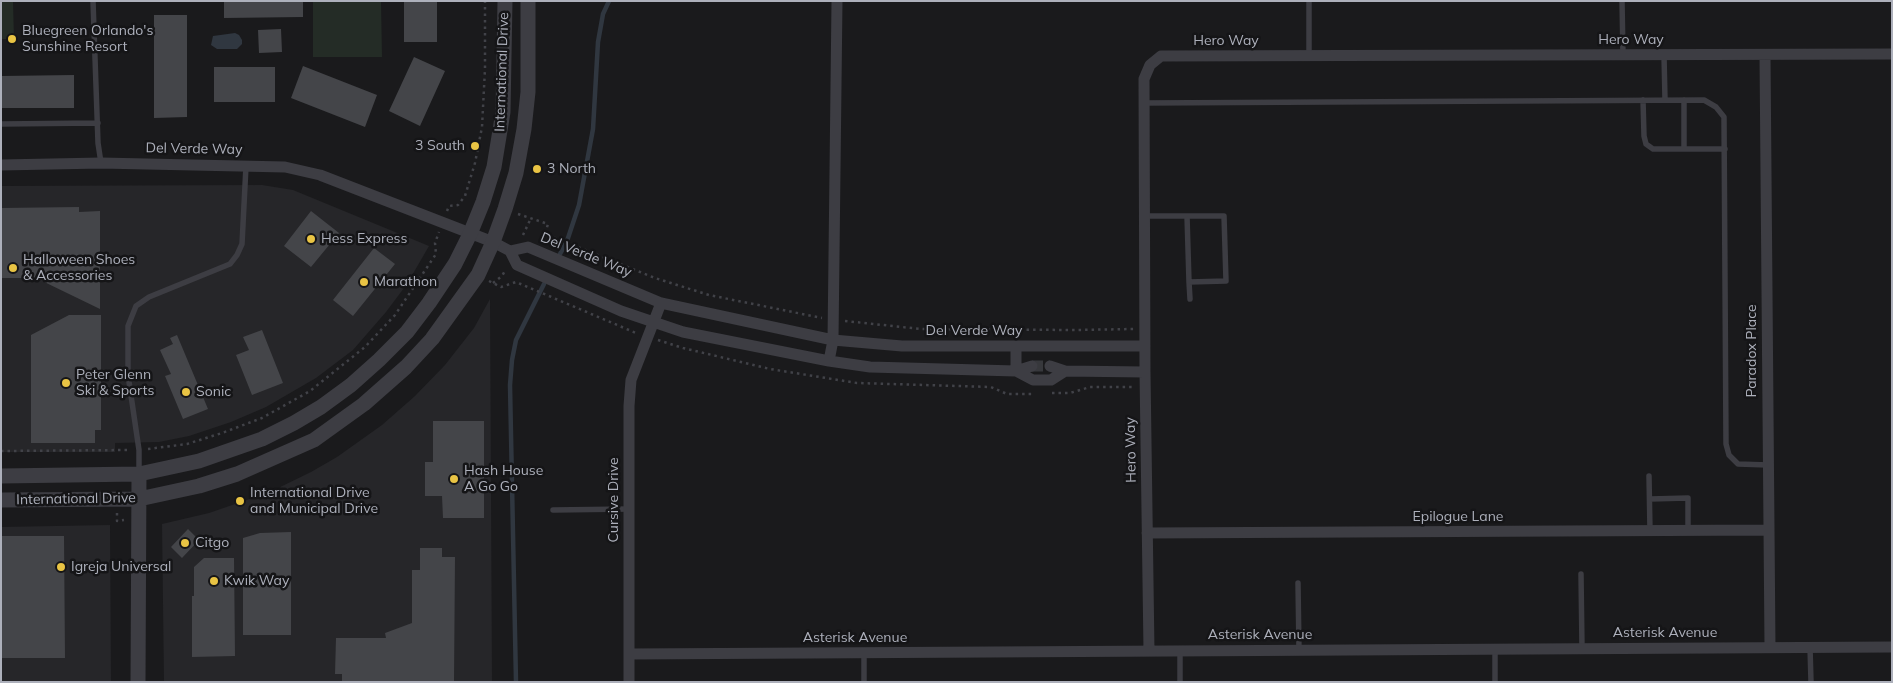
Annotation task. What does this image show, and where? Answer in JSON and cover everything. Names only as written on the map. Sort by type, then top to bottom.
[{"type":"street","name":"International Drive","points":[[1,476],[140,474],[199,461],[270,435],[321,407],[351,385],[407,332],[429,304],[455,264],[470,234],[494,167],[500,138],[505,76],[505,1]]},
{"type":"street","name":"International Drive","points":[[1,500],[139,499],[199,486],[238,474],[314,440],[386,386],[432,339],[478,275],[493,242],[516,173],[524,129],[528,92],[528,1]]},
{"type":"street","points":[[829,361],[834,340],[837,1]]},
{"type":"street","name":"Hero Way","points":[[1149,651],[1145,372],[1144,79],[1150,65],[1161,56],[1892,54]]},
{"type":"street","name":"Paradox Place","points":[[1765,55],[1770,647]]},
{"type":"street","name":"Del Verde Way","points":[[1,164],[246,165],[285,167],[320,176],[493,242],[510,251],[528,247],[661,302],[834,340],[902,346],[1145,346]]},
{"type":"street","points":[[510,251],[517,265],[621,311],[683,332],[829,361],[870,367],[1016,370],[1032,366]]},
{"type":"street","name":"Cursive Drive","points":[[629,682],[628,406],[631,380],[661,302]]},
{"type":"street","points":[[1016,346],[1016,370]]},
{"type":"street","points":[[1050,366],[1065,372],[1145,372]]},
{"type":"street","points":[[1016,370],[1033,380],[1051,380],[1065,372]]},
{"type":"street","points":[[138,682],[140,474]]},
{"type":"street","name":"Epilogue Lane","points":[[1147,533],[1769,530]]},
{"type":"street","name":"Asterisk Avenue","points":[[629,654],[1892,647]]},
{"type":"lane","points":[[93,1],[101,164]]},
{"type":"lane","points":[[1309,1],[1309,56]]},
{"type":"lane","points":[[1622,1],[1623,55]]},
{"type":"lane","points":[[1664,55],[1665,100]]},
{"type":"lane","points":[[1643,100],[1644,136],[1646,144],[1653,149],[1724,149]]},
{"type":"lane","points":[[1684,100],[1684,149]]},
{"type":"lane","points":[[1144,103],[1704,100],[1716,108],[1724,117],[1726,444],[1729,455],[1738,464],[1768,465]]},
{"type":"lane","points":[[1,124],[98,123]]},
{"type":"lane","points":[[140,474],[139,450],[128,375],[128,326],[136,306],[149,297],[230,264],[242,244],[246,165]]},
{"type":"lane","points":[[1144,216],[1224,216],[1226,281],[1189,282]]},
{"type":"lane","points":[[1187,216],[1190,299]]},
{"type":"lane","points":[[1649,476],[1650,531]]},
{"type":"lane","points":[[1650,499],[1688,498],[1688,530]]},
{"type":"lane","points":[[553,510],[629,509]]},
{"type":"lane","points":[[1581,574],[1582,648]]},
{"type":"lane","points":[[1298,583],[1299,650]]},
{"type":"lane","points":[[1810,647],[1811,682]]},
{"type":"lane","points":[[1495,649],[1495,682]]},
{"type":"lane","points":[[1180,650],[1180,682]]},
{"type":"lane","points":[[864,652],[864,682]]},
{"type":"path","points":[[1,451],[139,450],[187,444],[262,418],[310,391],[365,347],[395,315],[436,254],[435,243],[449,206],[458,205],[465,196],[475,163],[482,127],[486,69],[485,1]]},
{"type":"shaded area","points":[[1,1],[13,1],[14,39],[1,39]]},
{"type":"shaded area","points":[[313,1],[381,1],[382,57],[313,57]]},
{"type":"shaded area","points":[[235,33],[242,40],[242,44],[237,49],[217,49],[211,45],[213,36]]},
{"type":"shaded area","points":[[262,185],[293,190],[429,246],[407,284],[353,350],[316,378],[266,407],[231,422],[189,436],[159,442],[115,443],[115,452],[1,452],[1,186]]},
{"type":"shaded area","points":[[490,299],[492,682],[164,682],[162,524],[209,513],[270,492],[337,457],[382,425],[415,396],[445,365],[474,328]]},
{"type":"shaded area","points":[[110,525],[111,682],[1,682],[1,527]]},
{"type":"building","points":[[224,1],[303,1],[303,17],[224,18]]},
{"type":"building","points":[[404,1],[437,1],[437,42],[404,42]]},
{"type":"building","points":[[154,15],[187,15],[187,117],[154,118]]},
{"type":"building","points":[[281,29],[282,52],[259,53],[258,30]]},
{"type":"building","points":[[414,57],[445,71],[420,126],[389,111]]},
{"type":"building","points":[[303,66],[377,95],[365,127],[291,98]]},
{"type":"building","points":[[214,67],[275,67],[275,102],[214,102]]},
{"type":"building","points":[[74,75],[74,108],[1,108],[1,76]]},
{"type":"building","points":[[79,207],[79,212],[100,211],[100,309],[36,278],[1,278],[1,208]]},
{"type":"building","name":"Hess Express","points":[[311,211],[339,233],[311,267],[284,246]]},
{"type":"building","name":"Marathon","points":[[374,248],[395,264],[353,316],[333,300]]},
{"type":"building","name":"Peter Glenn Ski & Sports","points":[[69,315],[101,315],[101,430],[95,430],[95,443],[31,443],[31,335]]},
{"type":"building","points":[[262,330],[283,383],[252,395],[236,355],[249,350],[243,337]]},
{"type":"building","name":"Sonic","points":[[177,335],[208,409],[183,419],[165,376],[171,374],[160,350],[173,344],[170,338]]},
{"type":"building","name":"Hash House A Go Go","points":[[433,421],[484,421],[484,518],[443,518],[442,496],[425,496],[425,462],[433,462]]},
{"type":"building","name":"Citgo","points":[[188,529],[199,540],[182,558],[171,547]]},
{"type":"building","points":[[291,532],[291,635],[243,635],[243,538],[260,533]]},
{"type":"building","points":[[1,536],[64,536],[65,658],[1,658]]},
{"type":"building","points":[[420,548],[442,548],[442,557],[455,557],[454,682],[342,681],[342,674],[335,674],[336,638],[386,638],[385,633],[412,623],[412,570],[420,570]]},
{"type":"building","points":[[204,558],[234,558],[235,656],[192,657],[194,567]]},
{"type":"waterway","points":[[560,254],[567,241],[579,205],[593,129],[598,42],[603,14],[609,1]]},
{"type":"waterway","points":[[516,682],[510,385],[516,340],[544,284]]},
{"type":"tunnel","points":[[1032,366],[1050,366]]},
{"type":"place","name":"Bluegreen Orlando's Sunshine Resort","points":[[12,39]]},
{"type":"place","name":"3 South","points":[[475,146]]},
{"type":"place","name":"3 North","points":[[537,169]]},
{"type":"place","name":"Hess Express","points":[[311,239]]},
{"type":"place","name":"Halloween Shoes & Accessories","points":[[13,268]]},
{"type":"place","name":"Marathon","points":[[364,282]]},
{"type":"place","name":"Peter Glenn Ski & Sports","points":[[66,383]]},
{"type":"place","name":"Sonic","points":[[186,392]]},
{"type":"place","name":"Hash House A Go Go","points":[[454,479]]},
{"type":"place","name":"International Drive and Municipal Drive","points":[[240,501]]},
{"type":"place","name":"Citgo","points":[[185,543]]},
{"type":"place","name":"Igreja Universal","points":[[61,567]]},
{"type":"place","name":"Kwik Way","points":[[214,581]]}]
